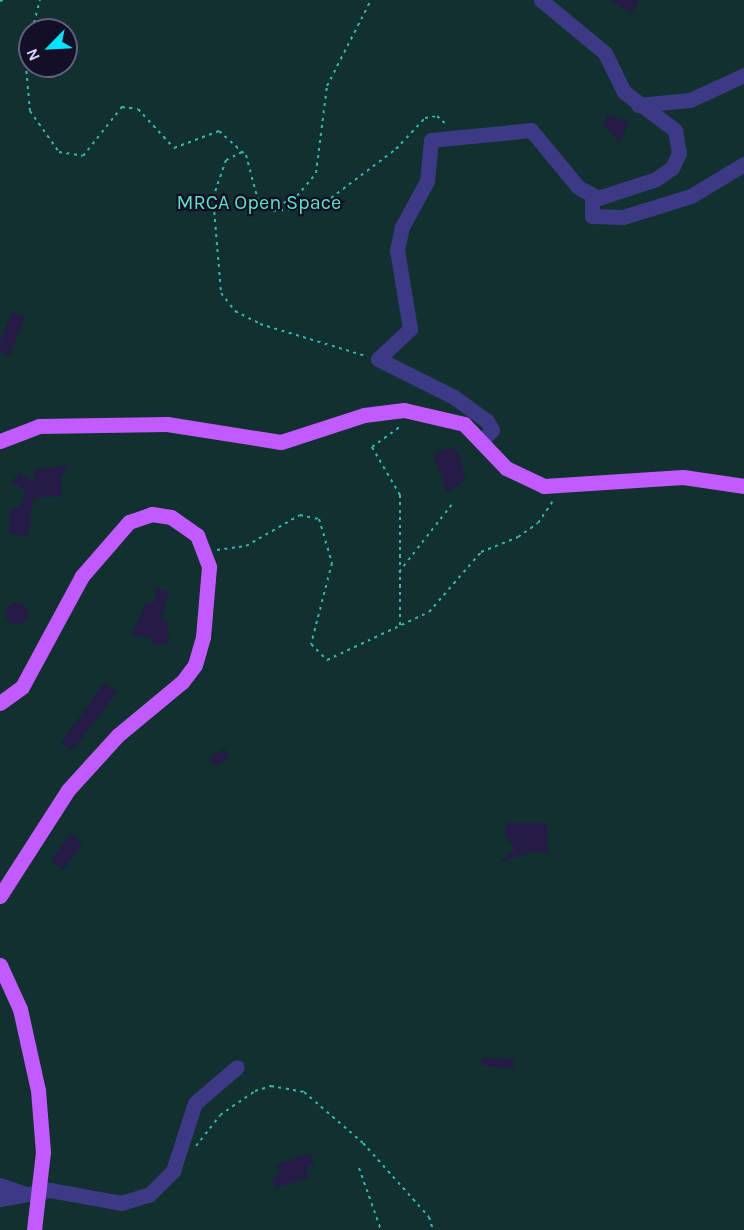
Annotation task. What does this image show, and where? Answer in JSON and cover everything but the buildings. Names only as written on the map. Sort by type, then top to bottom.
[{"type":"main road","points":[[2,438],[39,426],[167,424],[280,442],[364,415],[404,410],[448,416],[482,441],[512,472],[544,486],[683,477],[744,486]]},
{"type":"main road","points":[[0,703],[22,687],[82,576],[129,522],[152,514],[171,517],[197,535],[205,551],[207,608],[199,655],[190,674],[118,735],[68,790],[0,896]]},
{"type":"main road","points":[[0,965],[20,1008],[38,1090],[43,1152],[30,1194],[34,1230]]},
{"type":"lane","points":[[482,441],[491,433],[489,422],[454,397],[378,359],[410,329],[397,250],[402,226],[427,181],[429,143],[439,135],[531,130],[570,179],[592,196],[612,196],[642,185],[676,161],[675,130],[638,105],[624,92],[605,53],[542,0]]},
{"type":"lane","points":[[638,105],[690,100],[744,75]]},
{"type":"lane","points":[[592,196],[592,216],[623,218],[691,196],[744,164]]},
{"type":"lane","points":[[0,1199],[50,1190],[121,1203],[150,1194],[173,1171],[195,1103],[237,1067]]},
{"type":"lane","points":[[0,1185],[30,1194]]},
{"type":"path","points":[[35,18],[40,0]]},
{"type":"path","points":[[270,210],[297,196],[316,173],[327,86],[371,0]]},
{"type":"path","points":[[27,78],[30,111],[59,152],[83,156],[122,107],[138,109],[174,148],[219,131],[244,152],[258,200],[270,210],[292,213],[319,207],[396,149],[425,118],[437,116],[456,133]]},
{"type":"path","points":[[244,152],[231,154],[213,197],[219,284],[225,299],[235,311],[260,324],[378,359]]},
{"type":"path","points":[[400,625],[400,495],[372,447],[401,426]]},
{"type":"path","points":[[205,551],[246,546],[300,514],[319,519],[332,563],[328,592],[312,633],[317,654],[327,660],[400,625],[440,602],[480,552],[538,523],[555,497]]},
{"type":"path","points":[[399,572],[453,503]]},
{"type":"path","points":[[191,1156],[209,1126],[246,1096],[271,1086],[294,1089],[346,1126],[429,1217],[433,1230]]},
{"type":"path","points":[[359,1168],[381,1230]]},
{"type":"green space","name":"MRCA Open Space","points":[[0,0],[744,0],[744,1230],[0,1230]]}]
